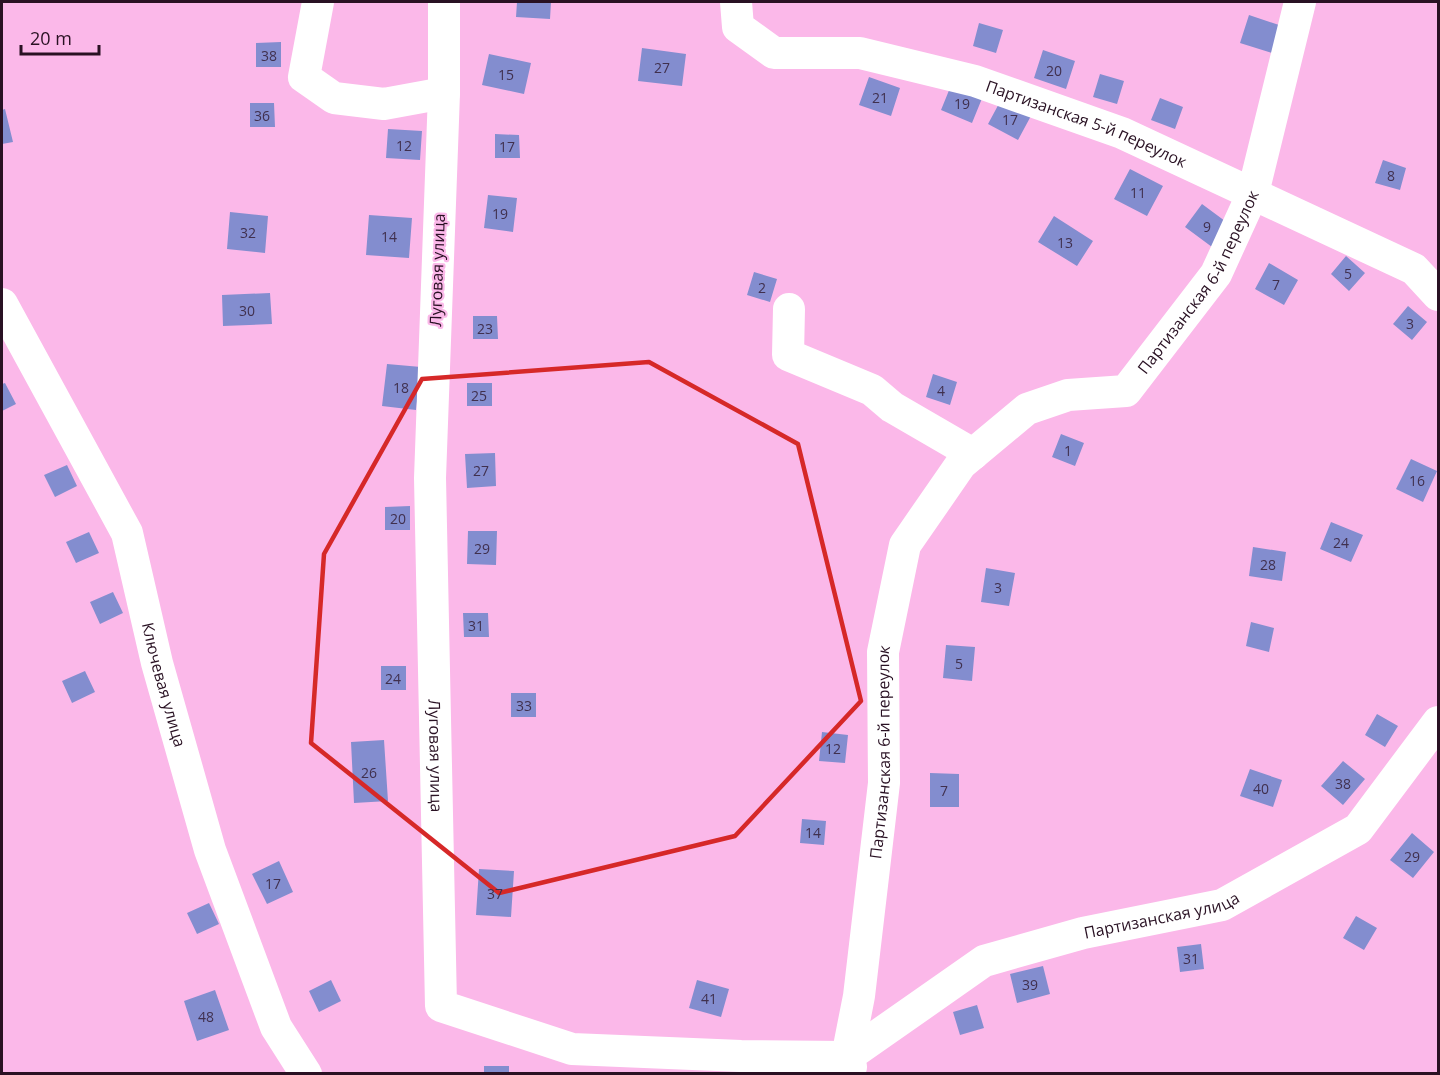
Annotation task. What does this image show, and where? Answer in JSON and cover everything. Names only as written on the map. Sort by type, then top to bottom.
[{"type":"street","points":[[318,2],[304,77],[334,98],[384,104],[444,93]]},
{"type":"street","name":"Луговая улица","points":[[444,2],[444,93],[430,478],[441,1006],[572,1049],[741,1056],[850,1065]]},
{"type":"street","name":"Партизанская 5-й переулок","points":[[736,2],[738,27],[774,53],[860,52],[975,81],[1122,133],[1414,269],[1438,295]]},
{"type":"street","name":"Партизанская 6-й переулок","points":[[850,1065],[884,783],[883,652],[905,545],[961,464],[1028,410],[1068,395],[1126,391],[1216,274],[1253,193],[1300,2]]},
{"type":"street","name":"Ключевая улица","points":[[2,304],[127,533],[157,663],[210,850],[276,1027],[306,1074]]},
{"type":"street","points":[[789,309],[788,355],[872,390],[892,407],[972,454]]},
{"type":"street","name":"Партизанская улица","points":[[850,1065],[984,961],[1083,933],[1222,905],[1358,829],[1438,722]]},
{"type":"highlighted area","points":[[649,362],[798,444],[861,701],[735,836],[499,893],[311,743],[324,554],[422,379]]},
{"type":"building","points":[[517,2],[551,2],[550,19],[516,17]]},
{"type":"building","points":[[1249,15],[1282,26],[1272,53],[1240,43]]},
{"type":"building","points":[[979,23],[1003,30],[996,53],[973,46]]},
{"type":"building","points":[[281,42],[281,67],[256,67],[256,43]]},
{"type":"building","points":[[642,48],[686,54],[682,86],[638,81]]},
{"type":"building","points":[[1043,50],[1075,61],[1066,89],[1034,78]]},
{"type":"building","points":[[489,54],[531,63],[524,94],[482,85]]},
{"type":"building","points":[[1100,74],[1124,81],[1117,104],[1093,97]]},
{"type":"building","points":[[869,77],[900,88],[891,116],[859,105]]},
{"type":"building","points":[[952,83],[983,96],[972,123],[941,110]]},
{"type":"building","points":[[1002,98],[1032,114],[1018,140],[988,124]]},
{"type":"building","points":[[1160,98],[1183,107],[1175,129],[1151,120]]},
{"type":"building","points":[[250,103],[274,103],[275,127],[250,127]]},
{"type":"building","points":[[5,109],[13,142],[2,144],[2,110]]},
{"type":"building","points":[[388,129],[422,131],[420,160],[386,158]]},
{"type":"building","points":[[495,134],[519,135],[520,158],[495,158]]},
{"type":"building","points":[[1383,160],[1406,168],[1400,190],[1375,183]]},
{"type":"building","points":[[1130,169],[1163,186],[1147,216],[1114,199]]},
{"type":"building","points":[[488,195],[517,198],[513,232],[484,228]]},
{"type":"building","points":[[1202,204],[1229,224],[1212,247],[1185,227]]},
{"type":"building","points":[[230,212],[268,216],[265,253],[227,249]]},
{"type":"building","points":[[369,215],[412,218],[409,258],[366,255]]},
{"type":"building","points":[[1054,216],[1093,241],[1077,266],[1038,242]]},
{"type":"building","points":[[1346,256],[1365,273],[1349,291],[1331,274]]},
{"type":"building","points":[[1269,263],[1298,280],[1284,305],[1255,289]]},
{"type":"building","points":[[754,272],[777,279],[770,302],[747,295]]},
{"type":"building","points":[[270,293],[272,324],[223,326],[222,295]]},
{"type":"building","points":[[1408,306],[1427,322],[1412,340],[1393,324]]},
{"type":"building","points":[[473,316],[497,316],[498,339],[473,339]]},
{"type":"building","points":[[387,364],[421,367],[416,410],[382,406]]},
{"type":"building","points":[[933,374],[957,382],[950,405],[926,397]]},
{"type":"building","points":[[5,383],[16,404],[2,411],[2,384]]},
{"type":"building","points":[[467,383],[492,383],[492,406],[467,406]]},
{"type":"building","points":[[1061,434],[1084,443],[1075,466],[1052,457]]},
{"type":"building","points":[[495,453],[496,486],[467,488],[465,454]]},
{"type":"building","points":[[1411,459],[1437,471],[1423,502],[1396,489]]},
{"type":"building","points":[[67,465],[77,486],[55,497],[44,475]]},
{"type":"building","points":[[410,506],[410,530],[385,530],[385,507]]},
{"type":"building","points":[[1331,522],[1363,535],[1351,562],[1320,549]]},
{"type":"building","points":[[468,531],[497,531],[496,565],[467,564]]},
{"type":"building","points":[[89,532],[99,553],[76,563],[66,542]]},
{"type":"building","points":[[1253,547],[1286,552],[1282,581],[1249,576]]},
{"type":"building","points":[[986,568],[1015,573],[1009,606],[981,602]]},
{"type":"building","points":[[113,592],[123,613],[100,624],[90,602]]},
{"type":"building","points":[[463,613],[488,613],[489,637],[464,637]]},
{"type":"building","points":[[1251,622],[1274,628],[1269,652],[1246,646]]},
{"type":"building","points":[[946,645],[975,647],[972,681],[943,678]]},
{"type":"building","points":[[381,666],[406,666],[406,690],[381,690]]},
{"type":"building","points":[[85,671],[95,692],[72,703],[62,681]]},
{"type":"building","points":[[511,693],[536,693],[536,717],[511,717]]},
{"type":"building","points":[[1377,714],[1398,726],[1385,747],[1365,735]]},
{"type":"building","points":[[822,732],[848,735],[845,763],[819,761]]},
{"type":"building","points":[[384,740],[388,801],[354,803],[351,742]]},
{"type":"building","points":[[1343,761],[1365,779],[1343,805],[1321,786]]},
{"type":"building","points":[[1250,769],[1282,780],[1273,807],[1240,796]]},
{"type":"building","points":[[930,773],[959,774],[959,807],[930,807]]},
{"type":"building","points":[[802,819],[826,821],[824,845],[800,843]]},
{"type":"building","points":[[1412,833],[1434,852],[1413,878],[1390,860]]},
{"type":"building","points":[[279,861],[293,892],[267,904],[252,874]]},
{"type":"building","points":[[479,869],[514,871],[511,917],[476,915]]},
{"type":"building","points":[[209,903],[219,924],[197,934],[187,913]]},
{"type":"building","points":[[1356,916],[1377,928],[1364,950],[1343,938]]},
{"type":"building","points":[[1201,944],[1204,969],[1180,972],[1177,947]]},
{"type":"building","points":[[1043,966],[1050,994],[1017,1003],[1010,974]]},
{"type":"building","points":[[331,980],[341,1001],[319,1012],[309,991]]},
{"type":"building","points":[[697,980],[729,989],[721,1017],[689,1008]]},
{"type":"building","points":[[215,990],[229,1030],[197,1041],[184,1001]]},
{"type":"building","points":[[977,1005],[984,1028],[960,1035],[953,1012]]},
{"type":"building","points":[[484,1066],[509,1066],[509,1074],[484,1074]]}]
